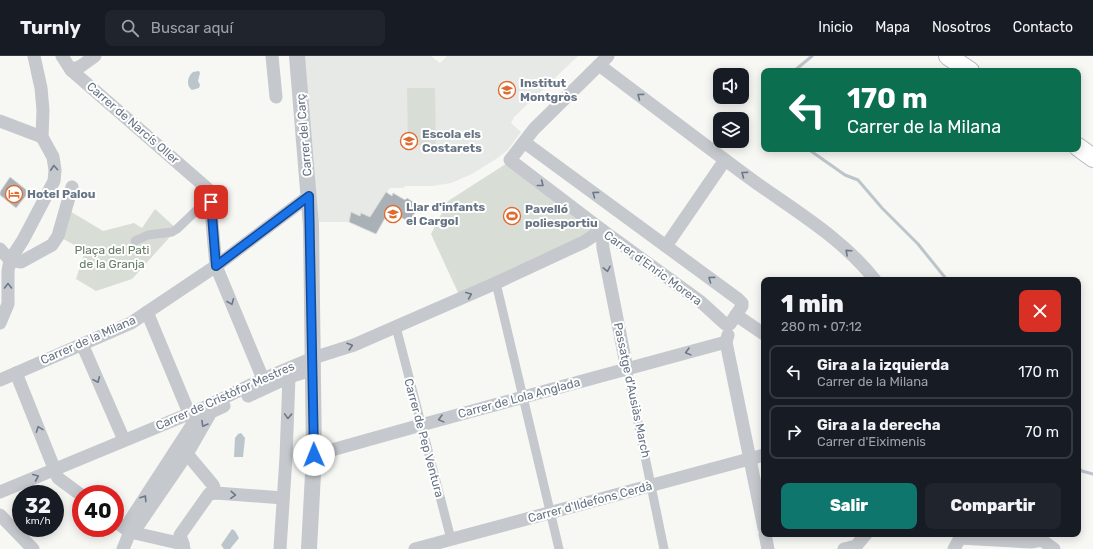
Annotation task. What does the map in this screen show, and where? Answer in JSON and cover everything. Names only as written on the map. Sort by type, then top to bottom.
[{"type":"main road","points":[[948,56],[966,68]]},
{"type":"main road","points":[[1081,149],[1093,158]]},
{"type":"street","points":[[0,323],[8,304],[8,271],[10,260],[23,240],[54,181],[55,170],[53,157],[42,137],[43,110],[41,88],[34,56]]},
{"type":"street","name":"Carrer de Narcís Oller","points":[[62,56],[70,70],[207,187],[210,192],[211,202]]},
{"type":"street","points":[[70,70],[81,66],[95,56]]},
{"type":"street","points":[[272,56],[276,97]]},
{"type":"street","name":"Carrer del Carç","points":[[296,56],[309,196],[314,455],[309,549]]},
{"type":"street","points":[[524,142],[534,129],[608,56]]},
{"type":"street","points":[[599,65],[725,160],[833,238],[859,262],[872,277]]},
{"type":"street","points":[[0,121],[42,137]]},
{"type":"street","name":"Carrer d'Enric Morera","points":[[727,325],[701,302],[602,230],[510,160],[524,142],[742,303],[736,315]]},
{"type":"street","points":[[666,246],[725,160]]},
{"type":"street","points":[[0,250],[10,260],[21,262],[52,245],[58,236],[72,187]]},
{"type":"street","name":"Carrer de la Milana","points":[[7,375],[131,323],[216,266],[309,196]]},
{"type":"street","points":[[135,241],[148,235],[172,232],[200,207],[211,202],[216,266],[263,379]]},
{"type":"street","name":"Carrer de Cristòfor Mestres","points":[[0,492],[202,408],[263,379],[312,364],[496,284],[584,242],[602,230]]},
{"type":"street","name":"Passatge d'Ausiàs March","points":[[602,230],[603,248],[664,549]]},
{"type":"street","points":[[496,284],[559,549]]},
{"type":"street","points":[[147,312],[189,413]]},
{"type":"street","points":[[761,332],[736,315],[727,325],[728,337],[726,342],[761,513]]},
{"type":"street","name":"Carrer de Pep Ventura","points":[[396,327],[452,544]]},
{"type":"street","name":"Carrer de Lola Anglada","points":[[314,455],[421,424],[726,342]]},
{"type":"street","points":[[82,344],[124,440]]},
{"type":"street","points":[[130,532],[137,527],[187,454],[211,412],[289,377],[312,364]]},
{"type":"street","points":[[7,375],[58,478],[72,488]]},
{"type":"street","points":[[280,549],[289,377]]},
{"type":"street","points":[[123,549],[130,532],[129,522],[202,408]]},
{"type":"street","points":[[187,454],[212,485],[216,493]]},
{"type":"street","name":"Carrer d'Ildefons Cerdà","points":[[415,549],[452,544],[550,512],[761,456]]},
{"type":"street","points":[[184,547],[180,535],[209,494],[216,493],[283,498]]},
{"type":"street","points":[[0,515],[32,549]]},
{"type":"street","points":[[124,528],[130,532],[184,547]]},
{"type":"street","points":[[766,537],[768,549]]},
{"type":"street","points":[[844,549],[856,546],[864,537]]},
{"type":"street","points":[[959,540],[1031,542],[1037,537],[1054,549]]},
{"type":"shaded area","name":"Escola els Costarets","points":[[297,56],[431,56],[440,63],[447,56],[578,56],[514,117],[511,123],[521,132],[507,151],[472,174],[451,183],[432,186],[405,186],[404,188],[390,188],[370,217],[361,213],[360,216],[351,212],[349,222],[311,222]]},
{"type":"shaded area","points":[[199,71],[199,88],[192,90],[188,84],[188,79],[193,72]]},
{"type":"shaded area","points":[[241,433],[245,438],[243,457],[234,457],[235,438]]},
{"type":"shaded area","points":[[232,529],[239,538],[230,549],[224,549],[221,545]]},
{"type":"green space","points":[[407,88],[435,88],[436,145],[408,145]]},
{"type":"green space","name":"Pavelló poliesportiu","points":[[512,160],[602,230],[461,299],[431,234],[448,201]]},
{"type":"green space","name":"Plaça del Pati de la Granja","points":[[155,209],[177,229],[132,279],[96,291],[76,279],[85,251],[58,236],[68,210],[103,231],[134,223],[142,228]]},
{"type":"building","name":"Hotel Palou","points":[[10,177],[29,192],[16,208],[0,195],[0,192]]},
{"type":"building","name":"Llar d'infants el Cargol","points":[[386,192],[392,196],[393,193],[405,200],[407,198],[419,206],[409,222],[399,216],[395,223],[385,218],[376,234],[349,222],[351,212],[360,216],[361,213],[370,217]]},
{"type":"waterway","points":[[798,68],[812,56]]},
{"type":"waterway","points":[[812,152],[845,175],[858,180],[882,208],[918,244],[945,277]]},
{"type":"waterway","points":[[1081,470],[1093,474]]},
{"type":"place","name":"Institut Montgròs","points":[[507,90]]},
{"type":"place","name":"Escola els Costarets","points":[[409,141]]},
{"type":"place","name":"Hotel Palou","points":[[14,194]]},
{"type":"place","name":"Llar d'infants el Cargol","points":[[393,214]]},
{"type":"place","name":"Pavelló poliesportiu","points":[[512,216]]},
{"type":"route","points":[[211,202],[216,266],[309,196],[311,226],[314,455]]}]
